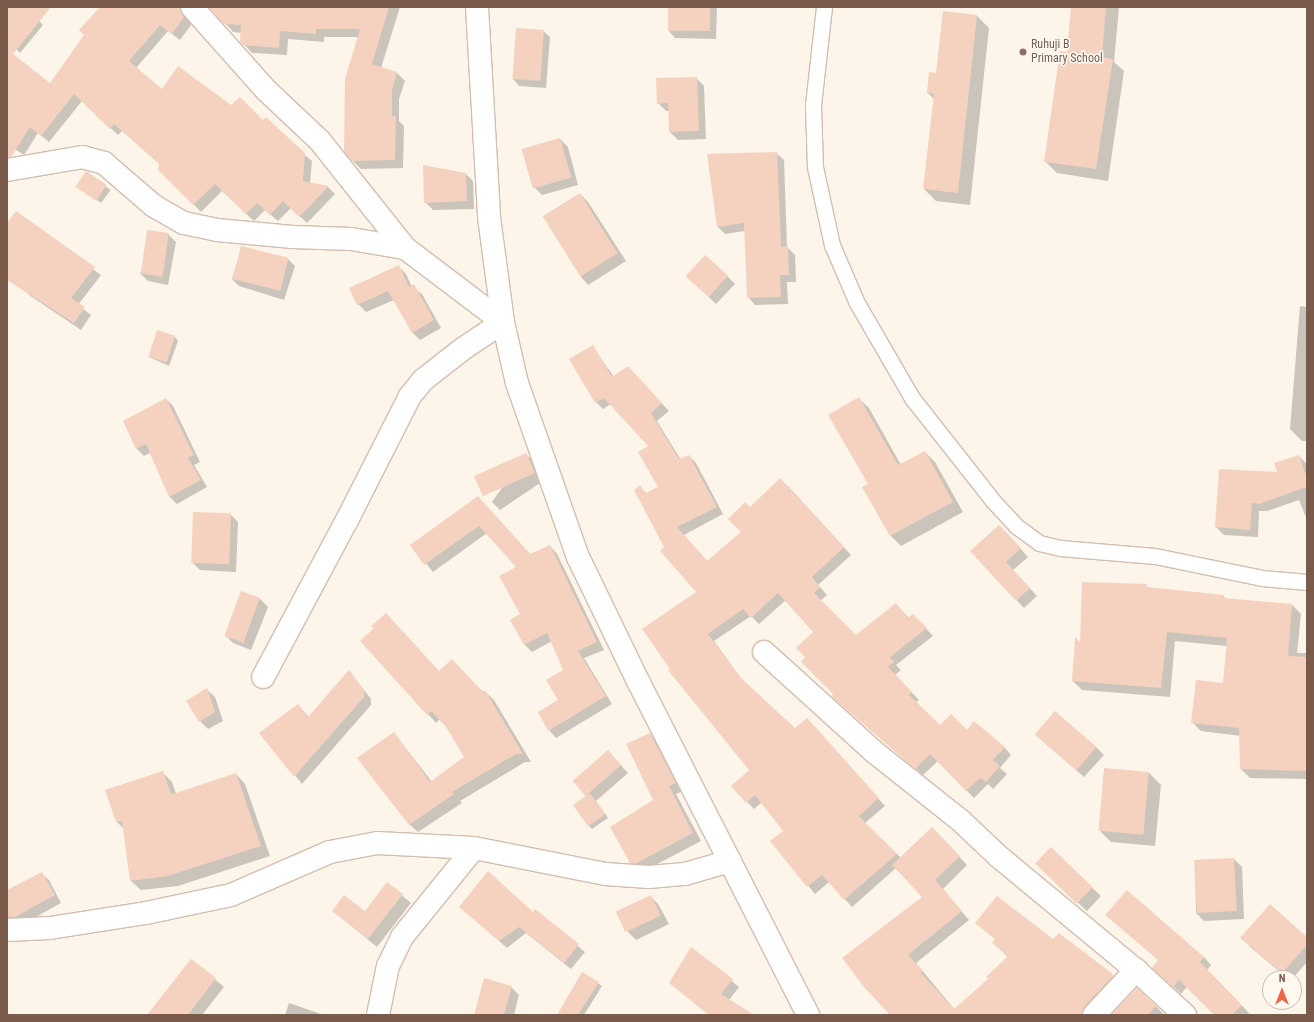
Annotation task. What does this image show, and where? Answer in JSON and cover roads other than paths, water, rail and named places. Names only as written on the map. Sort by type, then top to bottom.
[{"type":"street","points":[[192,7],[266,90],[320,141],[405,248],[503,322]]},
{"type":"street","points":[[477,7],[489,217],[503,322],[517,383],[578,557],[808,1015]]},
{"type":"street","points":[[7,170],[82,157],[104,163],[154,206],[184,223],[217,230],[293,237],[351,239],[405,248]]},
{"type":"street","points":[[263,677],[347,520],[410,396],[423,380],[464,348],[503,322]]},
{"type":"street","points":[[764,652],[873,751],[961,821],[998,856],[1136,970],[1185,1015]]},
{"type":"street","points":[[7,930],[50,928],[139,914],[231,895],[330,852],[377,843],[474,848],[605,874],[649,877],[686,874],[730,862]]},
{"type":"street","points":[[378,1015],[388,966],[402,937],[474,848]]},
{"type":"street","points":[[1094,1015],[1136,970]]},
{"type":"lane","points":[[824,7],[813,105],[814,167],[832,245],[860,309],[912,398],[994,501],[1016,526],[1039,543],[1060,548],[1155,556],[1262,578],[1307,582]]},
{"type":"place","name":"Ruhuji B Primary School","points":[[1023,52]]}]
